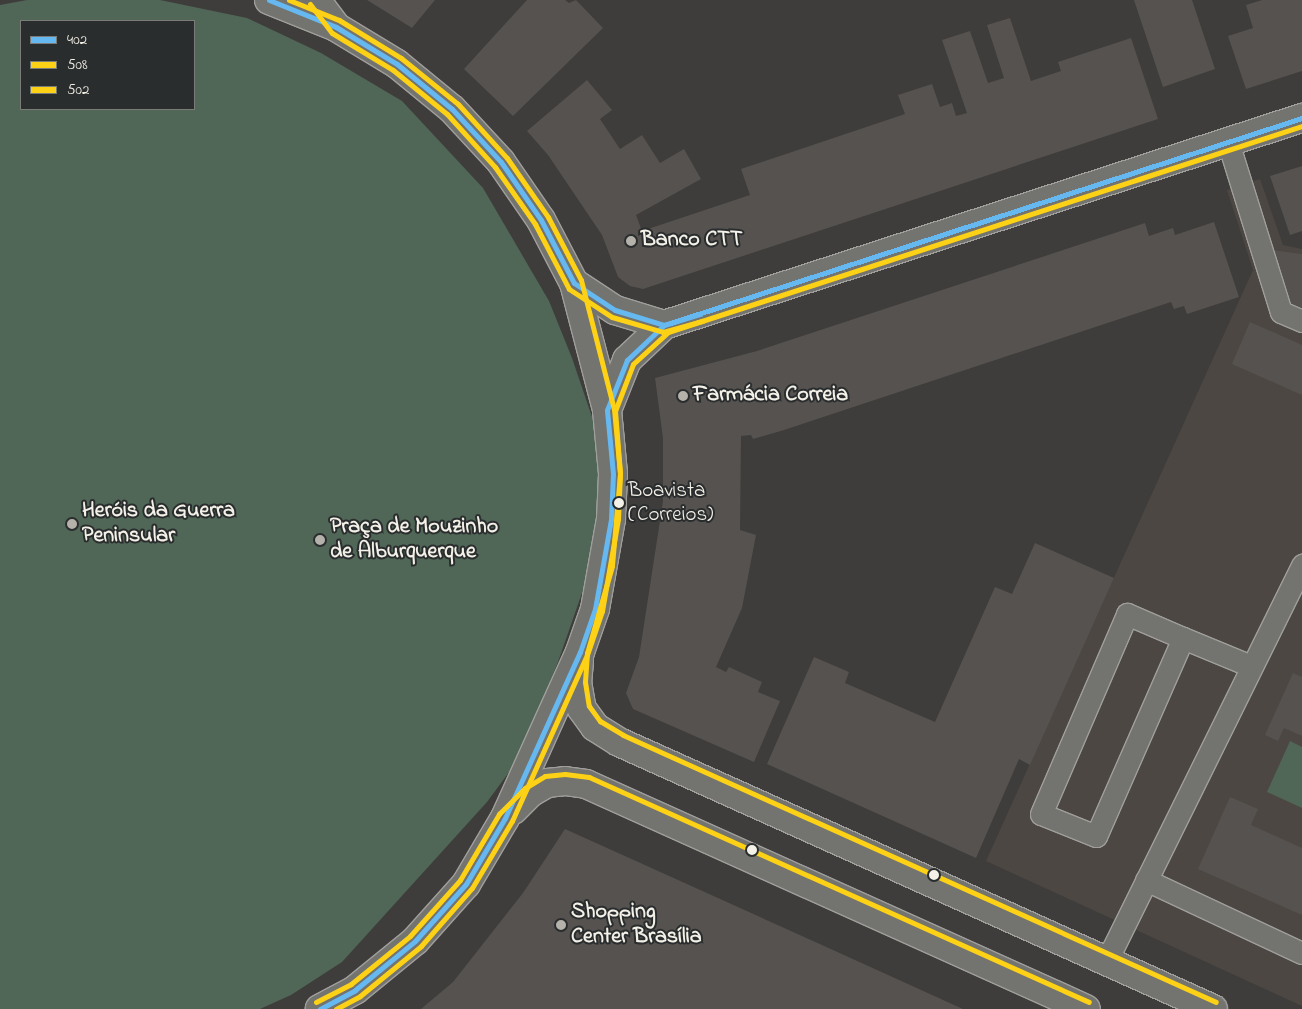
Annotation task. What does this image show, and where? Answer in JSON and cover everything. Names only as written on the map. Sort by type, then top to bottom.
[{"type":"main road","points":[[268,0],[336,27],[397,64],[464,122],[501,162],[541,220],[574,283],[607,410],[613,474],[611,520],[605,565],[580,652],[506,818],[466,884],[415,942],[355,990],[320,1009]]},
{"type":"main road","points":[[316,0],[336,27]]},
{"type":"main road","points":[[607,410],[627,360],[664,325],[1302,118]]},
{"type":"main road","points":[[574,283],[615,310],[664,325]]},
{"type":"main road","points":[[580,652],[577,682],[582,709],[595,727],[619,742],[1213,1009]]},
{"type":"main road","points":[[506,818],[530,793],[547,782],[565,780],[586,784],[1086,1009]]},
{"type":"lane","points":[[1228,142],[1281,312],[1302,321]]},
{"type":"lane","points":[[1107,960],[1302,565]]},
{"type":"lane","points":[[1183,638],[1096,836],[1041,814],[1127,614],[1252,666]]},
{"type":"lane","points":[[1146,880],[1302,952]]},
{"type":"shaded area","points":[[1260,179],[1283,245],[1302,249],[1302,1006],[986,861],[1253,270],[1227,190]]},
{"type":"green space","name":"Praça de Mouzinho de Alburquerque","points":[[27,0],[160,0],[247,18],[321,53],[402,101],[483,188],[549,301],[572,358],[607,461],[601,538],[558,662],[518,760],[487,802],[342,962],[291,995],[260,1009],[0,1009],[0,5]]},
{"type":"green space","points":[[1290,741],[1302,747],[1302,808],[1267,792]]},
{"type":"building","points":[[367,0],[435,0],[412,28]]},
{"type":"building","points":[[527,0],[565,0],[569,3],[576,0],[603,28],[513,116],[464,69]]},
{"type":"building","points":[[1134,0],[1192,0],[1215,69],[1163,87]]},
{"type":"building","points":[[1262,0],[1302,0],[1302,71],[1246,89],[1228,36],[1253,28],[1246,5]]},
{"type":"building","points":[[1010,18],[1031,81],[1061,71],[1058,62],[1131,38],[1158,119],[643,289],[630,286],[618,277],[602,235],[548,155],[527,131],[587,80],[612,110],[600,119],[620,149],[642,135],[660,163],[684,149],[701,179],[636,215],[642,231],[750,195],[741,169],[905,114],[898,95],[932,84],[940,107],[952,103],[956,116],[967,113],[942,40],[970,31],[988,83],[1004,78],[987,25]]},
{"type":"building","points":[[1302,166],[1302,231],[1290,235],[1270,176]]},
{"type":"building","points":[[1214,222],[1239,297],[1187,314],[1184,306],[1174,309],[1171,302],[784,430],[753,439],[751,435],[741,436],[740,530],[756,535],[742,608],[716,667],[726,672],[729,667],[762,682],[758,692],[780,701],[754,762],[633,709],[626,693],[639,657],[663,501],[663,438],[655,378],[757,351],[1145,223],[1149,236],[1173,228],[1175,235]]},
{"type":"building","points":[[1271,250],[1302,254],[1302,308],[1289,303]]},
{"type":"building","points":[[1250,322],[1302,345],[1302,395],[1232,364]]},
{"type":"building","points":[[1035,543],[1114,578],[1030,765],[1019,759],[976,858],[767,764],[814,657],[849,672],[845,683],[935,722],[995,587],[1012,594]]},
{"type":"building","points":[[1293,673],[1302,677],[1302,736],[1284,728],[1278,741],[1265,735]]},
{"type":"building","points":[[1230,797],[1258,809],[1251,825],[1302,848],[1302,915],[1198,869]]},
{"type":"building","points":[[565,829],[963,1009],[421,1009],[453,982],[523,893]]},
{"type":"transit line","name":"402","points":[[269,0],[336,27],[397,64],[452,109],[501,162],[541,220],[574,283],[615,310],[664,325],[700,314]]},
{"type":"transit line","name":"502","points":[[289,0],[339,20],[401,58],[458,104],[507,158],[548,217],[581,280],[614,409],[620,474],[612,566],[587,653],[585,682],[589,706],[600,721],[623,735],[1216,1002]]},
{"type":"transit line","name":"508","points":[[310,4],[332,33],[393,70],[447,114],[495,167],[535,224],[569,289],[612,317],[663,332],[702,321]]},
{"type":"transit line","name":"402","points":[[320,1009],[355,990],[415,941],[466,884],[505,818],[580,652],[595,609],[611,519],[613,474],[607,410],[627,360],[664,325],[1302,118]]},
{"type":"transit line","name":"508","points":[[336,1009],[360,996],[421,946],[472,888],[512,821],[587,655],[602,611],[618,519],[620,473],[615,411],[633,364],[668,332],[1302,126]]},
{"type":"transit line","name":"502","points":[[316,1002],[351,984],[410,936],[460,880],[499,814],[525,788],[545,776],[565,774],[589,777],[1089,1002]]},
{"type":"place","name":"Banco CTT","points":[[631,241]]},
{"type":"place","name":"Farmácia Correia","points":[[683,396]]},
{"type":"place","name":"Boavista (Correios)","points":[[619,503]]},
{"type":"place","name":"Heróis da Guerra Peninsular","points":[[72,524]]},
{"type":"place","name":"Praça de Mouzinho de Alburquerque","points":[[320,540]]},
{"type":"place","name":"Shopping Center Brasília","points":[[561,925]]}]
